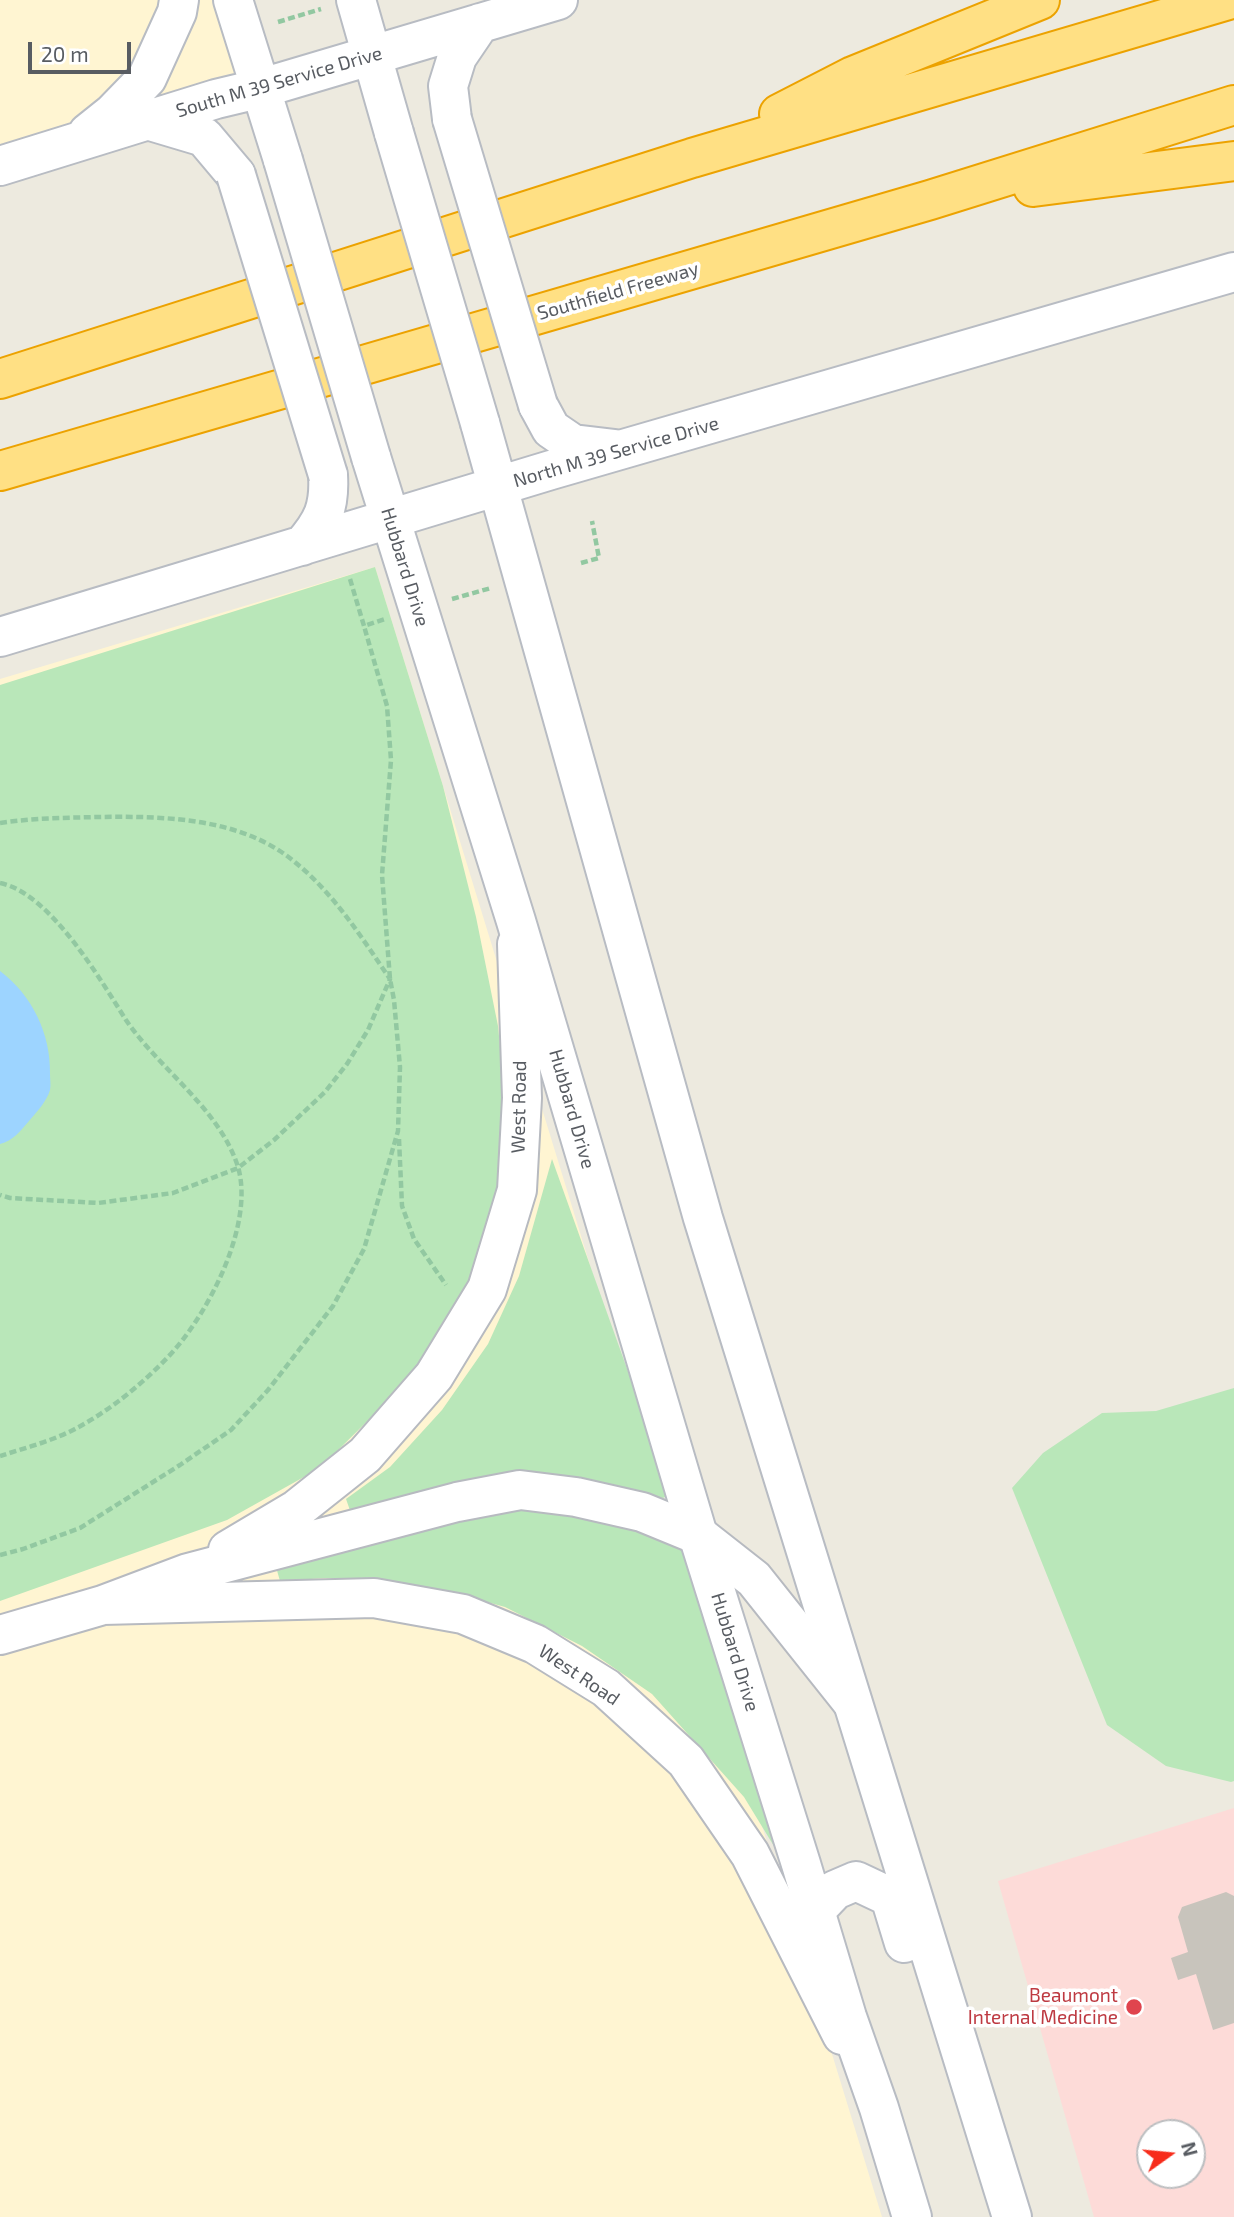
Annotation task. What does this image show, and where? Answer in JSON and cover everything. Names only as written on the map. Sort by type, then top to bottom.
[{"type":"highway","points":[[691,158],[853,76],[1040,0]]},
{"type":"highway","points":[[0,379],[691,158],[1228,0]]},
{"type":"highway","name":"Southfield Freeway","points":[[0,471],[930,200],[1234,105]]},
{"type":"highway","points":[[930,200],[1234,161]]},
{"type":"street","points":[[74,144],[113,113],[147,78],[177,12],[179,0]]},
{"type":"street","name":"Hubbard Drive","points":[[233,0],[262,88],[390,519],[516,921],[698,1535],[846,2017],[879,2108],[912,2217]]},
{"type":"street","name":"South M 39 Service Drive","points":[[0,166],[216,99],[262,88],[558,0]]},
{"type":"street","points":[[342,3],[371,54],[499,486],[703,1218],[1009,2204]]},
{"type":"street","points":[[480,23],[457,57],[448,86],[452,119],[538,405],[551,429],[573,444],[623,450]]},
{"type":"street","points":[[147,120],[204,137],[236,175],[328,475],[326,510],[318,528],[302,546]]},
{"type":"street","name":"North M 39 Service Drive","points":[[0,637],[499,486],[1234,272]]},
{"type":"street","name":"West Road","points":[[188,1573],[297,1509],[365,1455],[434,1376],[487,1289],[517,1190],[522,1098],[516,921]]},
{"type":"street","name":"West Road","points":[[0,1635],[103,1605],[188,1573],[457,1502],[520,1490],[576,1497],[642,1512],[698,1535],[754,1579],[856,1706]]},
{"type":"street","name":"West Road","points":[[103,1605],[374,1598],[463,1614],[535,1644],[606,1688],[686,1761],[750,1854],[879,2108]]},
{"type":"street","points":[[815,1911],[835,1890],[856,1881],[890,1897],[965,2139],[1009,2204]]},
{"type":"street","points":[[879,2108],[926,2169],[940,2217]]},
{"type":"path","points":[[278,22],[342,3]]},
{"type":"path","points":[[581,563],[599,558],[592,521]]},
{"type":"path","points":[[351,579],[387,706],[391,760],[382,875],[400,1066],[398,1131],[402,1206],[414,1239],[446,1285],[476,1307]]},
{"type":"path","points":[[447,601],[498,586]]},
{"type":"path","points":[[364,626],[392,616]]},
{"type":"path","points":[[0,823],[54,818],[152,817],[198,822],[251,835],[294,860],[325,889],[390,979]]},
{"type":"path","points":[[0,883],[11,885],[43,906],[72,941],[129,1024],[204,1110],[229,1145],[238,1168],[243,1194],[237,1236],[222,1275],[195,1323],[168,1357],[125,1397],[74,1430],[0,1456]]},
{"type":"path","points":[[0,1195],[10,1198],[98,1203],[173,1193],[238,1168],[274,1140],[325,1092],[368,1030],[390,979]]},
{"type":"path","points":[[0,1555],[80,1528],[231,1430],[268,1390],[333,1306],[365,1249],[398,1131]]},
{"type":"shaded area","points":[[0,0],[233,0],[262,88],[0,166]]},
{"type":"shaded area","points":[[375,567],[882,2217],[0,2217],[0,679]]},
{"type":"shaded area","name":"Beaumont Internal Medicine","points":[[1234,1808],[1234,2217],[1094,2217],[998,1881]]},
{"type":"green space","points":[[375,567],[443,786],[476,917],[498,1026],[508,1128],[492,1227],[468,1290],[435,1354],[320,1468],[227,1520],[0,1601],[0,685]]},
{"type":"green space","points":[[552,1159],[669,1486],[667,1496],[663,1498],[637,1492],[352,1516],[346,1499],[390,1467],[442,1410],[488,1344],[519,1276]]},
{"type":"green space","points":[[1234,1388],[1234,1781],[1231,1782],[1166,1766],[1107,1725],[1012,1488],[1043,1453],[1102,1413],[1156,1411]]},
{"type":"green space","points":[[570,1505],[681,1547],[691,1564],[783,1861],[744,1797],[652,1694],[582,1646],[505,1607],[451,1592],[384,1581],[326,1578],[280,1581],[276,1567],[475,1510]]},
{"type":"water","points":[[0,971],[30,1004],[43,1030],[49,1059],[50,1090],[35,1114],[16,1135],[0,1144]]},
{"type":"building","points":[[1226,1892],[1234,1896],[1234,2023],[1213,2030],[1196,1974],[1178,1980],[1171,1958],[1188,1952],[1178,1917],[1182,1907]]},
{"type":"place","name":"Beaumont Internal Medicine","points":[[1134,2007]]}]
